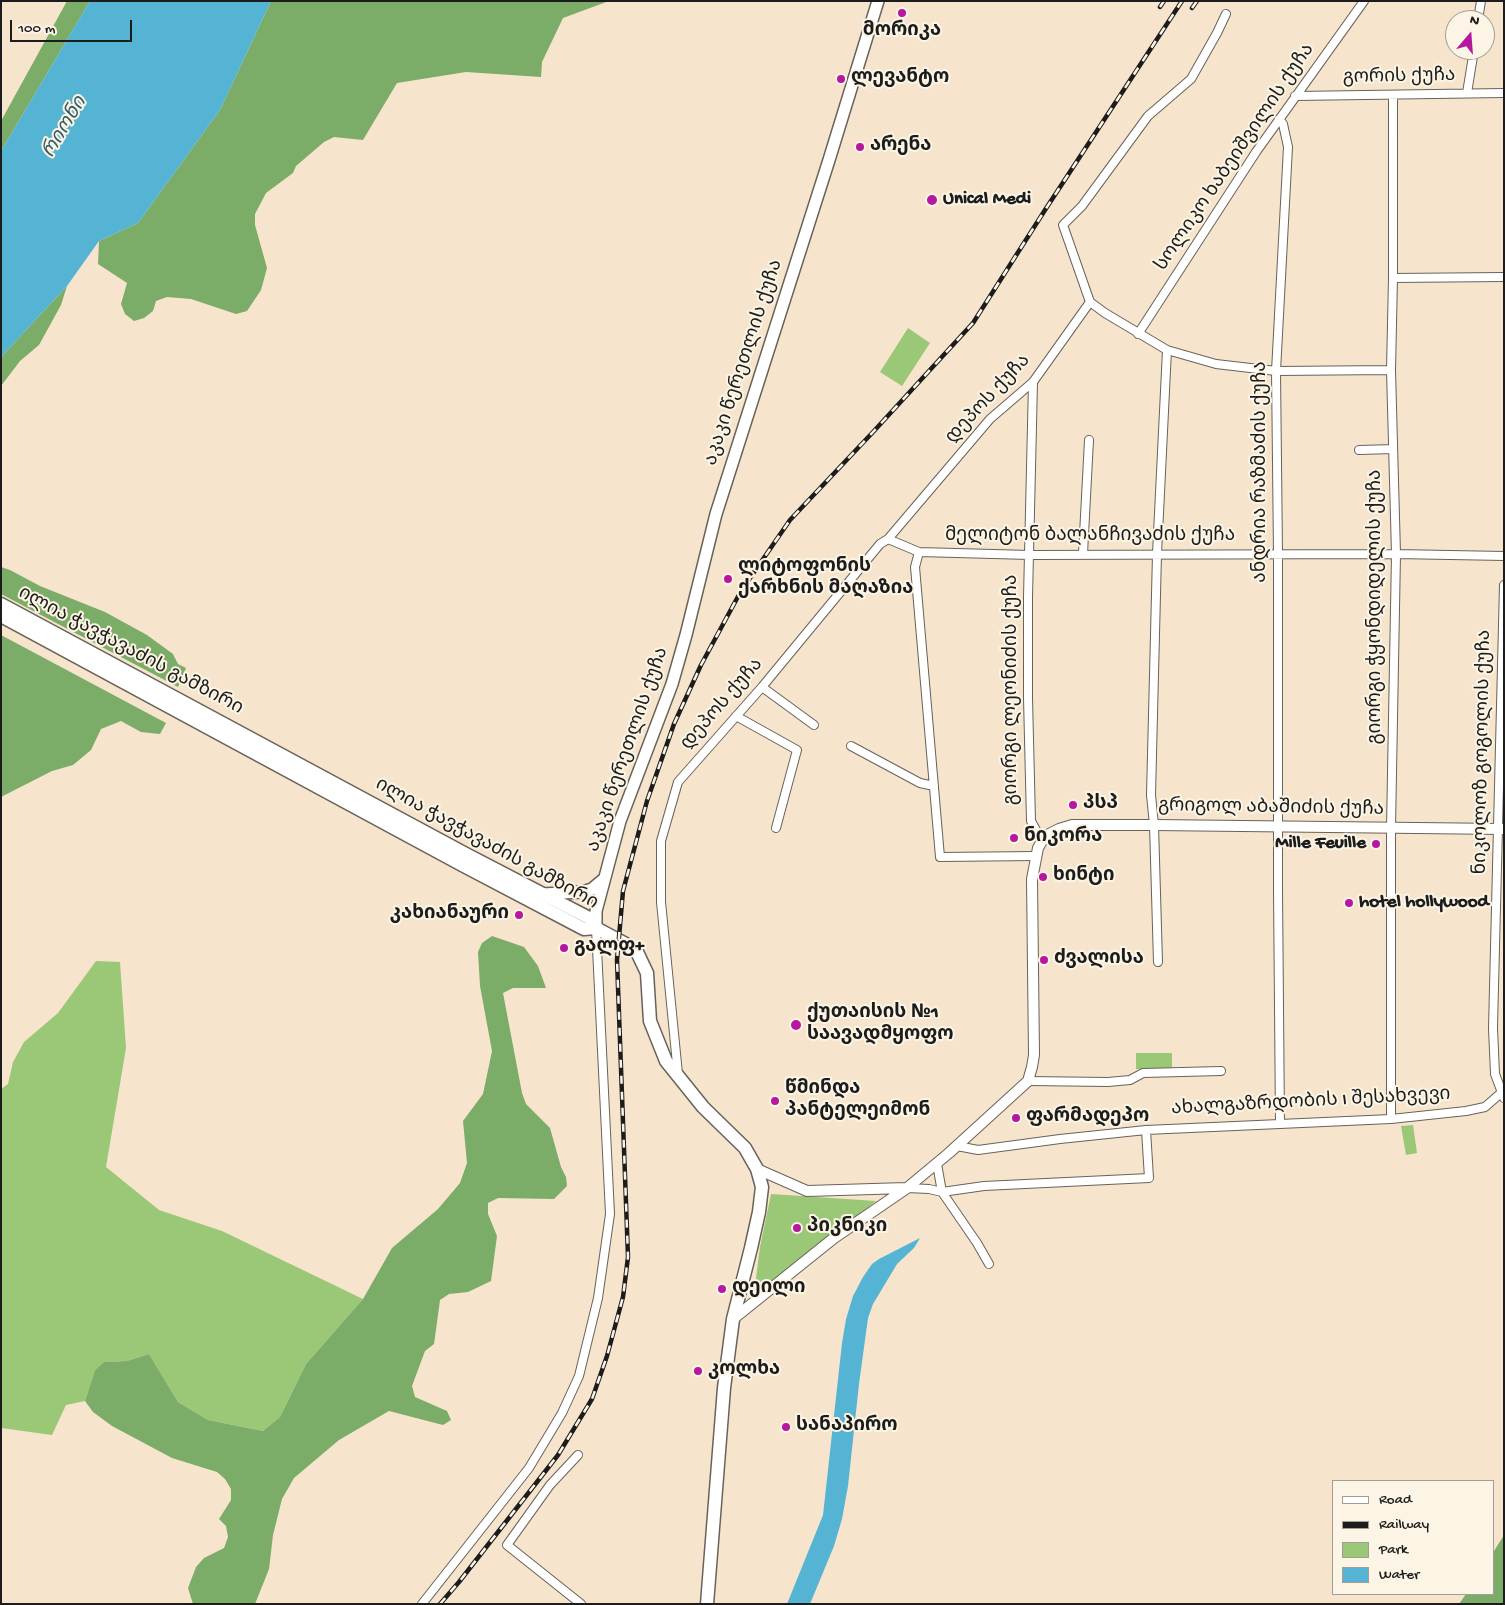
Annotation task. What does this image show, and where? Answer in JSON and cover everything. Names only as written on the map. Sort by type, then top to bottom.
[{"type":"main road","name":"აკაკი წერეთლის ქუჩა","points":[[596,928],[596,911],[620,821],[672,684],[716,514],[832,152],[878,1]]},
{"type":"main road","name":"ილია ჭავჭავაძის გამზირი","points":[[1,604],[464,860],[584,929],[596,928],[593,920],[543,894],[464,860],[1,616]]},
{"type":"main road","points":[[543,894],[582,892],[592,889],[604,879]]},
{"type":"main road","points":[[596,928],[631,947],[640,957],[647,973],[650,1021],[666,1061],[704,1107],[745,1148],[757,1169],[762,1187],[759,1212],[733,1319],[723,1396],[707,1604]]},
{"type":"street","name":"სოლიკო ხაბეიშვილის ქუჩა","points":[[1138,334],[1279,119],[1364,1]]},
{"type":"street","points":[[1226,14],[1217,34],[1191,79],[1148,116],[1082,206],[1063,225],[1090,302],[1138,334],[1167,350],[1216,364],[1276,371],[1391,370]]},
{"type":"street","points":[[1467,93],[1472,60]]},
{"type":"street","name":"გორის ქუჩა","points":[[1295,96],[1504,92]]},
{"type":"street","name":"გიორგი ჭყონდიდელის ქუჩა","points":[[1392,95],[1393,278],[1391,370],[1396,554],[1391,828],[1392,1119]]},
{"type":"street","name":"ანდრია რაზმაძის ქუჩა","points":[[1279,119],[1284,124],[1288,147],[1276,371],[1280,1124]]},
{"type":"street","points":[[1393,278],[1504,277]]},
{"type":"street","name":"დეპოს ქუჩა","points":[[678,1076],[661,902],[661,841],[678,782],[762,687],[880,544],[888,539],[990,419],[1033,382],[1090,302]]},
{"type":"street","points":[[1158,962],[1154,825],[1151,795],[1157,554],[1167,350]]},
{"type":"street","name":"გიორგი ლეონიძის ქუჩა","points":[[1033,382],[1028,597],[1028,698],[1031,821],[1042,841]]},
{"type":"street","points":[[1083,554],[1089,440]]},
{"type":"street","points":[[1359,450],[1393,449]]},
{"type":"street","name":"მელიტონ ბალანჩივაძის ქუჩა","points":[[888,539],[919,552],[1030,555],[1396,554],[1504,556]]},
{"type":"street","points":[[919,552],[915,567],[940,858],[1036,856]]},
{"type":"street","name":"ნიკოლოზ გოგოლის ქუჩა","points":[[1502,1089],[1494,1062],[1494,1036],[1501,829],[1504,585]]},
{"type":"street","points":[[762,687],[814,725]]},
{"type":"street","points":[[736,716],[797,750],[776,828]]},
{"type":"street","points":[[851,746],[911,779],[934,786]]},
{"type":"street","name":"გრიგოლ აბაშიძის ქუჩა","points":[[1042,841],[1059,829],[1072,826],[1154,825],[1501,829]]},
{"type":"street","points":[[733,1319],[834,1238],[907,1188],[937,1164],[1028,1081],[1034,1054],[1031,896],[1036,856],[1042,841]]},
{"type":"street","name":"აკაკი წერეთლის ქუჩა","points":[[422,1604],[530,1468],[562,1413],[579,1376],[598,1298],[610,1214],[596,928]]},
{"type":"street","name":"ახალგაზრდობის I შესახვევი","points":[[1028,1081],[1108,1082],[1130,1080],[1143,1073],[1221,1071]]},
{"type":"street","name":"ახალგაზრდობის I შესახვევი","points":[[957,1146],[978,1150],[1146,1130],[1392,1119],[1466,1111],[1485,1107],[1502,1089]]},
{"type":"street","name":"ახალგაზრდობის I შესახვევი","points":[[757,1169],[807,1191],[929,1188],[942,1192],[984,1186],[1149,1178],[1146,1130]]},
{"type":"street","points":[[937,1164],[942,1192],[989,1264]]},
{"type":"street","points":[[578,1455],[550,1485],[507,1545],[581,1604]]},
{"type":"green space","points":[[67,1],[90,1],[1,151],[1,121]]},
{"type":"green space","points":[[271,1],[609,1],[563,18],[542,62],[541,77],[466,72],[397,83],[363,140],[334,137],[324,142],[296,166],[293,173],[266,193],[255,214],[255,225],[267,268],[261,290],[247,311],[236,314],[191,299],[167,297],[156,301],[153,311],[144,318],[134,321],[125,314],[121,304],[127,283],[98,264],[99,241],[138,223],[220,110]]},
{"type":"green space","points":[[67,286],[61,305],[39,345],[20,361],[1,386],[1,357]]},
{"type":"green space","points":[[908,328],[930,343],[902,386],[880,372]]},
{"type":"green space","points":[[1,567],[40,586],[105,612],[147,635],[173,654],[178,664],[186,668],[178,687],[1,594]]},
{"type":"green space","points":[[1,635],[166,723],[160,734],[141,732],[121,721],[101,729],[91,750],[73,765],[52,771],[1,797]]},
{"type":"green space","points":[[492,936],[524,947],[538,966],[546,988],[513,988],[503,993],[522,1093],[526,1104],[550,1128],[561,1167],[566,1177],[567,1186],[554,1199],[498,1198],[488,1203],[488,1214],[497,1236],[491,1281],[468,1292],[449,1294],[440,1300],[434,1344],[425,1351],[412,1386],[415,1397],[447,1411],[451,1420],[443,1425],[389,1411],[339,1440],[294,1478],[282,1499],[273,1535],[269,1569],[255,1604],[193,1604],[188,1588],[196,1567],[204,1558],[224,1548],[228,1537],[226,1526],[219,1519],[231,1500],[231,1489],[225,1479],[217,1472],[172,1458],[112,1426],[93,1412],[85,1401],[95,1370],[104,1362],[127,1361],[149,1354],[178,1402],[208,1420],[263,1431],[280,1417],[306,1364],[363,1299],[392,1248],[438,1209],[460,1183],[467,1163],[463,1121],[483,1094],[492,1051],[480,986],[478,952],[482,943]]},
{"type":"green space","points":[[96,961],[120,962],[126,1048],[106,1167],[159,1210],[222,1231],[363,1299],[306,1364],[280,1417],[263,1431],[208,1420],[178,1402],[149,1354],[127,1361],[104,1362],[95,1370],[85,1401],[66,1405],[52,1435],[1,1428],[1,1089],[8,1084],[13,1062],[24,1042],[58,1013]]},
{"type":"green space","points":[[1136,1053],[1172,1053],[1172,1069],[1136,1069]]},
{"type":"green space","points":[[1413,1125],[1417,1153],[1406,1155],[1401,1126]]},
{"type":"green space","points":[[771,1194],[876,1201],[753,1301],[760,1247]]},
{"type":"green space","points":[[1504,1535],[1504,1604],[1459,1604],[1465,1595],[1495,1595],[1495,1549]]},
{"type":"water","name":"რიონი","points":[[90,1],[271,1],[220,110],[138,223],[99,241],[67,286],[1,357],[1,151]]},
{"type":"water","points":[[920,1238],[914,1248],[897,1264],[873,1304],[868,1318],[848,1486],[842,1519],[834,1546],[810,1604],[787,1604],[823,1515],[842,1343],[846,1319],[853,1296],[872,1264]]},
{"type":"railway","points":[[1160,7],[1164,1]]},
{"type":"railway","points":[[440,1604],[558,1455],[592,1399],[607,1356],[623,1297],[628,1257],[617,960],[623,891],[647,801],[674,724],[701,665],[741,591],[790,520],[973,323],[1182,1]]},
{"type":"railway","points":[[1192,8],[1197,1]]},
{"type":"place","name":"მორიკა","points":[[902,13]]},
{"type":"place","name":"ლევანტო","points":[[841,79]]},
{"type":"place","name":"არენა","points":[[860,147]]},
{"type":"place","name":"Unical Medi","points":[[932,200]]},
{"type":"place","name":"ლიტოფონის ქარხნის მაღაზია","points":[[728,579]]},
{"type":"place","name":"პსპ","points":[[1073,805]]},
{"type":"place","name":"ნიკორა","points":[[1014,838]]},
{"type":"place","name":"Mille Feuille","points":[[1376,844]]},
{"type":"place","name":"ხინტი","points":[[1043,877]]},
{"type":"place","name":"hotel hollywood","points":[[1349,903]]},
{"type":"place","name":"კახიანაური","points":[[519,915]]},
{"type":"place","name":"გალფ+","points":[[564,948]]},
{"type":"place","name":"ძვალისა","points":[[1044,960]]},
{"type":"place","name":"ქუთაისის №1 საავადმყოფო","points":[[796,1025]]},
{"type":"place","name":"წმინდა პანტელეიმონ","points":[[775,1101]]},
{"type":"place","name":"ფარმადეპო","points":[[1016,1118]]},
{"type":"place","name":"პიკნიკი","points":[[797,1228]]},
{"type":"place","name":"დეილი","points":[[722,1289]]},
{"type":"place","name":"კოლხა","points":[[698,1371]]},
{"type":"place","name":"სანაპირო","points":[[786,1427]]}]
